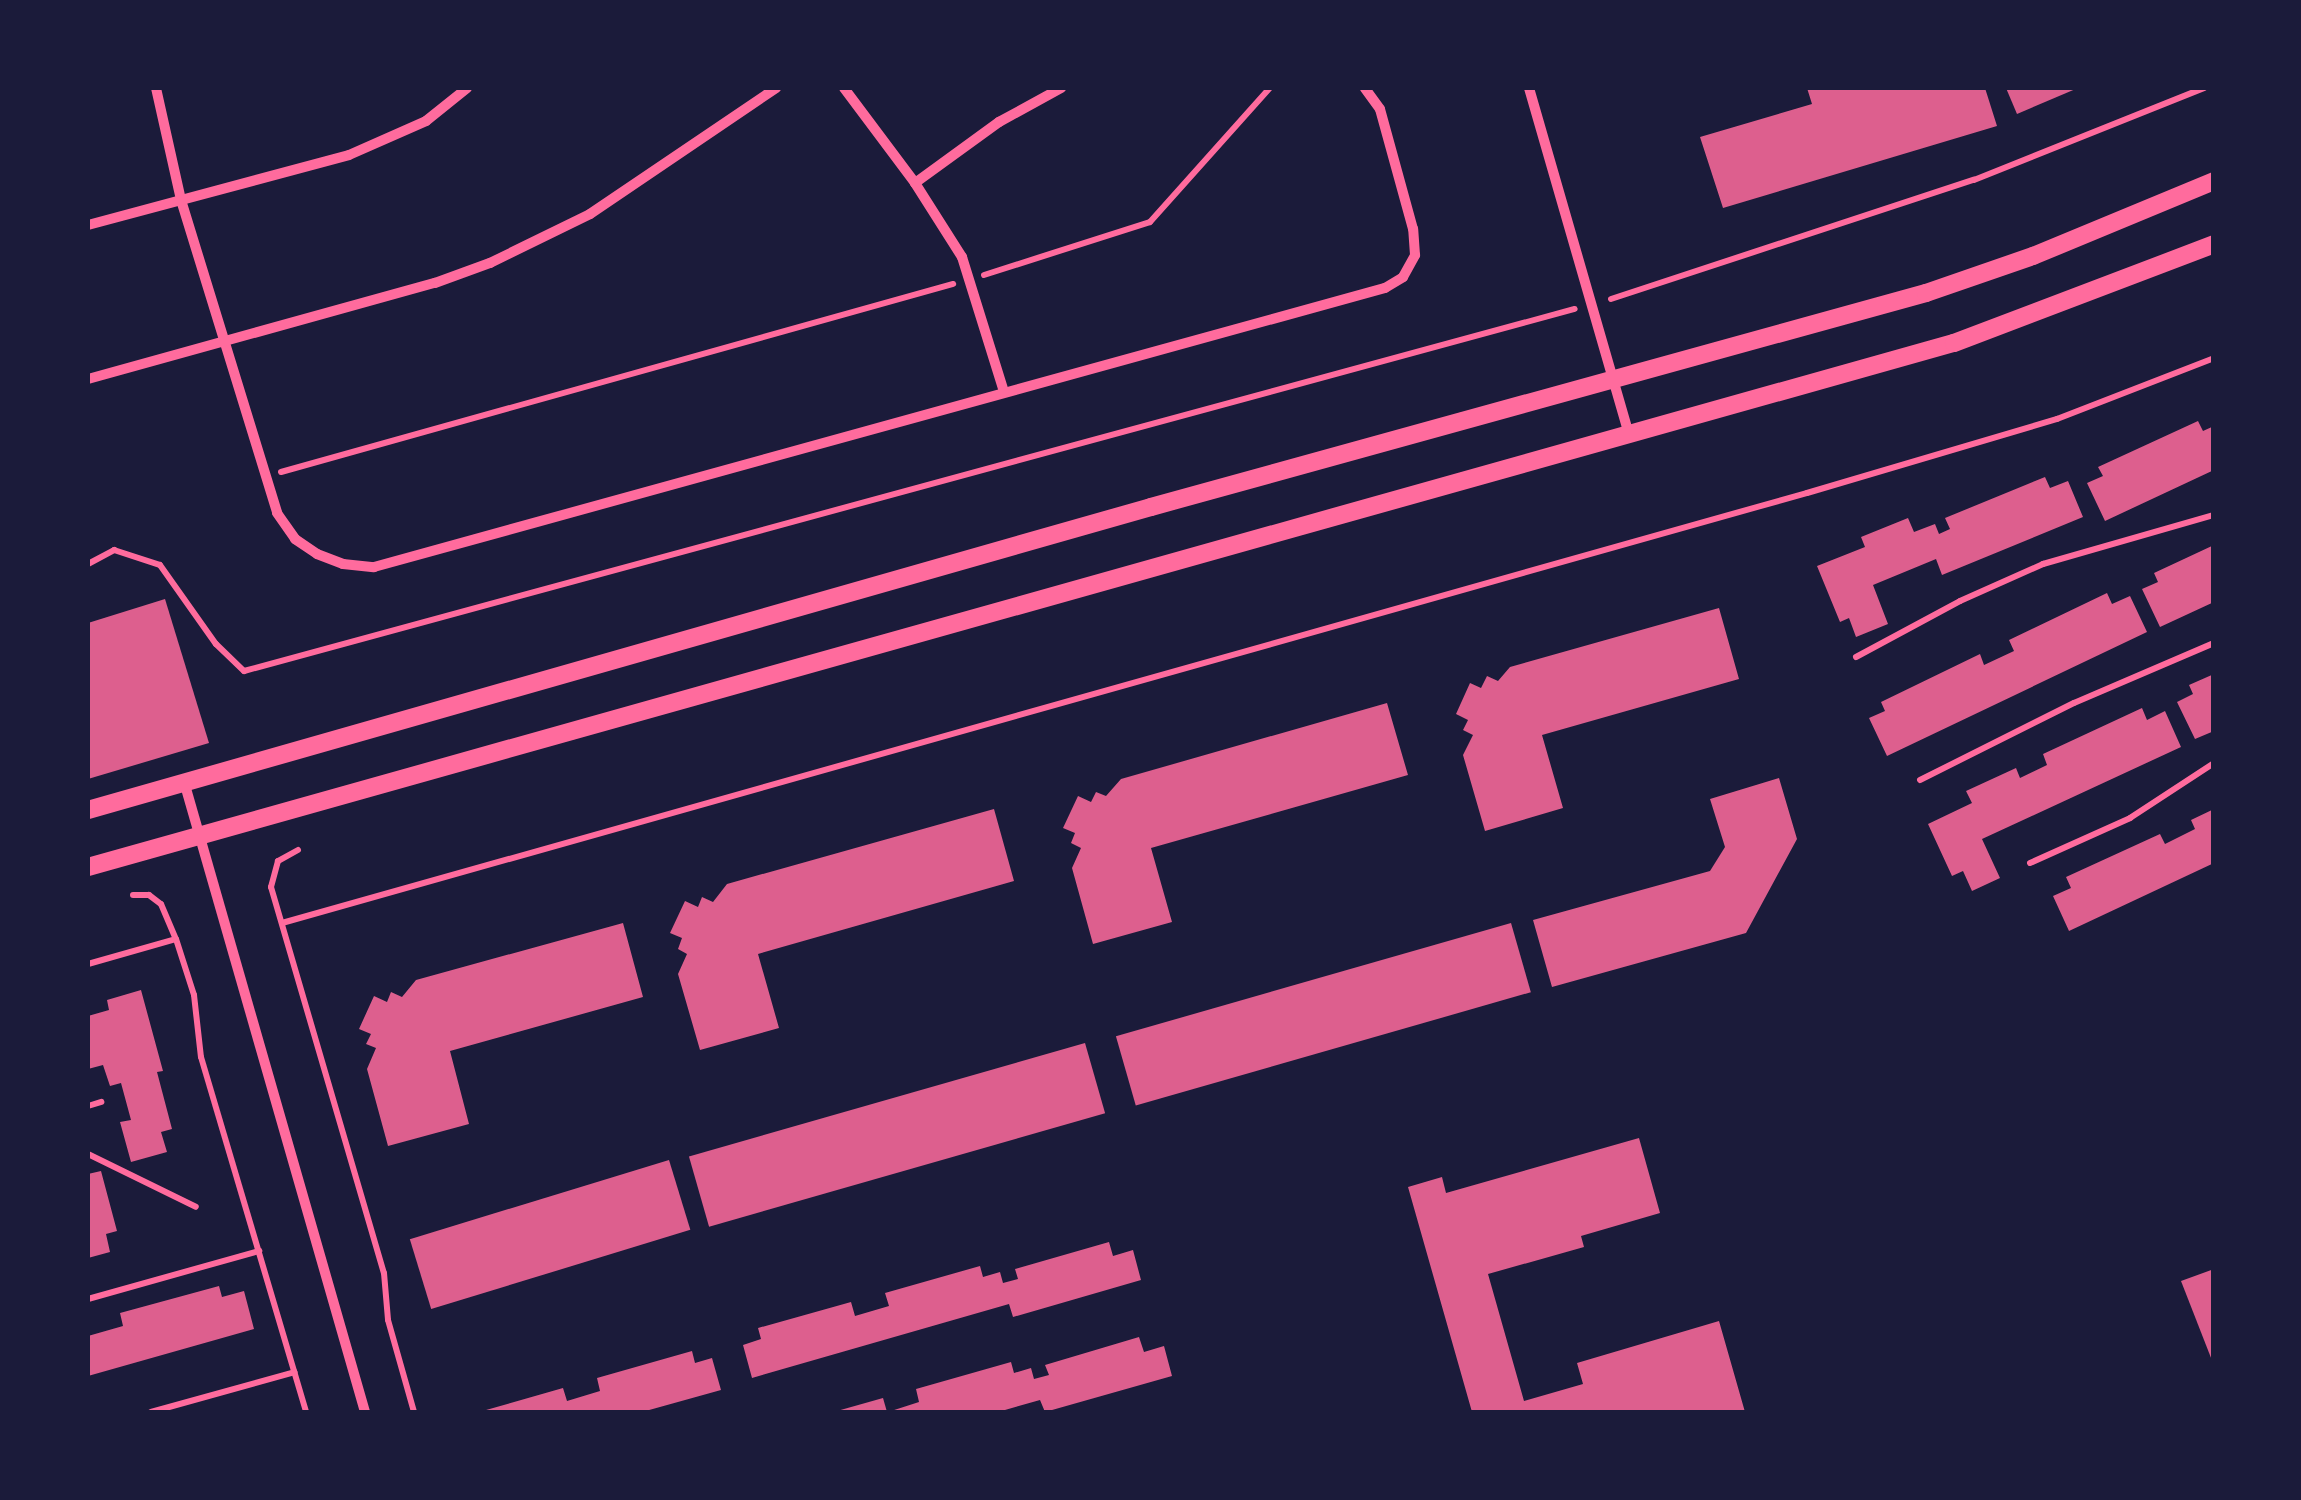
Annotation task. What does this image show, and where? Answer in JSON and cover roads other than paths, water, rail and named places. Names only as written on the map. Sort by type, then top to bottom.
[{"type":"street","points":[[156,88],[181,200],[277,513],[295,539],[343,564],[374,568],[1385,288],[1404,277],[1415,254],[1413,229],[1380,109],[1364,88]]},
{"type":"street","points":[[88,225],[392,139],[426,121],[467,88]]},
{"type":"street","points":[[88,380],[435,283],[532,245],[590,214],[776,88]]},
{"type":"street","points":[[844,88],[915,182],[972,279],[1004,392]]},
{"type":"street","points":[[915,182],[999,122],[1060,88]]},
{"type":"street","points":[[1529,88],[1629,434]]},
{"type":"street","points":[[88,810],[1926,293],[2033,256],[2214,180]]},
{"type":"street","points":[[88,867],[1954,343],[2214,244]]},
{"type":"street","points":[[185,784],[366,1412]]}]
